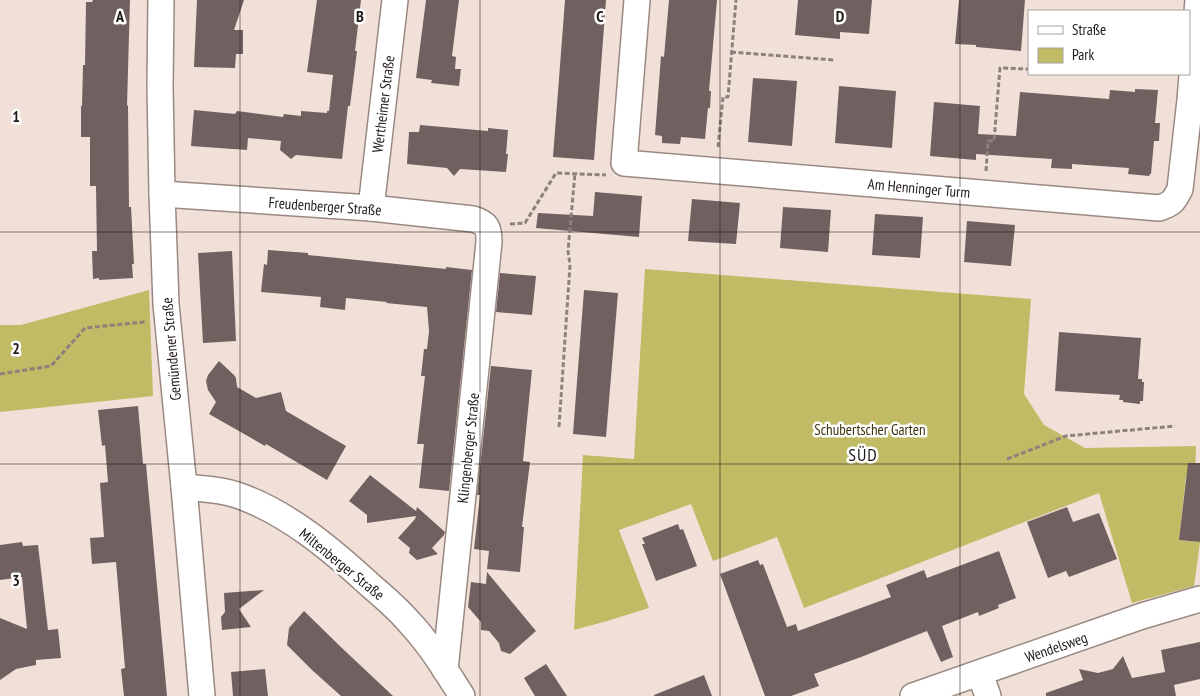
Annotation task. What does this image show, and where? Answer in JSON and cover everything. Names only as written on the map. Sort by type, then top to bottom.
[{"type":"street","name":"Gemündener Straße","points":[[161,0],[162,194],[168,320],[202,696]]},
{"type":"street","name":"Wertheimer Straße","points":[[371,208],[395,0]]},
{"type":"street","points":[[624,163],[637,0]]},
{"type":"street","name":"Am Henninger Turm","points":[[624,163],[1159,208],[1170,204],[1176,198],[1180,189],[1195,100],[1198,0]]},
{"type":"street","name":"Freudenberger Straße","points":[[162,194],[371,208],[473,219],[486,226]]},
{"type":"street","name":"Klingenberger Straße","points":[[445,670],[489,242],[489,233],[486,226]]},
{"type":"street","name":"Miltenberger Straße","points":[[184,487],[235,494],[254,501],[282,516],[339,558],[410,622],[462,696]]},
{"type":"street","name":"Wendelsweg","points":[[913,696],[984,685],[1142,616],[1200,600]]},
{"type":"path","points":[[716,170],[723,97],[728,98],[736,0]]},
{"type":"path","points":[[732,52],[834,60]]},
{"type":"path","points":[[985,194],[988,141],[994,141],[1000,68],[1028,69]]},
{"type":"path","points":[[486,226],[525,222],[556,173],[613,176],[624,163]]},
{"type":"path","points":[[559,427],[570,265],[568,251],[575,173]]},
{"type":"path","points":[[0,374],[51,366],[85,328],[168,320]]},
{"type":"path","points":[[1007,459],[1066,436],[1175,426]]},
{"type":"green space","name":"Schubertscher Garten","points":[[645,269],[1031,299],[1024,394],[1044,425],[1085,448],[1196,446],[1195,476],[1186,476],[1179,540],[1200,542],[1194,586],[1132,603],[1099,493],[804,608],[777,537],[713,561],[691,504],[619,530],[649,608],[574,630],[583,455],[634,459]]},
{"type":"green space","points":[[149,290],[153,396],[0,412],[0,325],[21,325]]},
{"type":"building","points":[[93,0],[130,0],[127,106],[129,207],[131,207],[133,278],[93,279],[92,251],[97,251],[96,186],[90,186],[90,137],[81,137],[81,106],[83,65],[85,65],[86,2],[92,2]]},
{"type":"building","points":[[197,0],[244,0],[234,30],[243,30],[243,54],[236,54],[235,68],[194,67]]},
{"type":"building","points":[[317,0],[361,0],[355,51],[357,51],[342,159],[296,155],[291,159],[280,150],[281,141],[248,138],[247,150],[191,146],[194,110],[235,114],[237,111],[283,117],[284,114],[301,116],[301,111],[327,113],[329,111],[333,75],[307,72]]},
{"type":"building","points":[[426,0],[459,0],[452,56],[456,57],[455,69],[461,69],[459,86],[431,83],[432,80],[416,78]]},
{"type":"building","points":[[565,0],[606,0],[594,160],[553,157]]},
{"type":"building","points":[[669,0],[717,0],[709,91],[711,91],[710,108],[708,108],[705,139],[681,137],[680,144],[662,143],[662,136],[655,135],[661,56],[664,57]]},
{"type":"building","points":[[798,0],[872,0],[869,34],[840,32],[840,39],[795,35]]},
{"type":"building","points":[[959,0],[1025,0],[1021,51],[955,44]]},
{"type":"building","points":[[753,78],[797,81],[792,146],[748,142]]},
{"type":"building","points":[[839,86],[896,91],[892,148],[835,143]]},
{"type":"building","points":[[1135,89],[1158,90],[1155,123],[1160,123],[1159,141],[1154,141],[1151,174],[1149,176],[1128,174],[1129,168],[1072,164],[1072,169],[1051,168],[1052,159],[976,154],[976,160],[930,156],[934,102],[980,106],[978,134],[1016,136],[1020,92],[1109,99],[1110,90],[1135,92]]},
{"type":"building","points":[[420,125],[488,131],[488,128],[508,130],[506,172],[460,169],[454,176],[447,168],[407,164],[409,132],[419,132]]},
{"type":"building","points":[[595,192],[642,196],[639,237],[536,228],[538,213],[593,216]]},
{"type":"building","points":[[692,199],[740,203],[736,244],[688,241]]},
{"type":"building","points":[[783,207],[831,210],[828,252],[780,248]]},
{"type":"building","points":[[875,214],[923,217],[920,258],[872,255]]},
{"type":"building","points":[[967,221],[1015,225],[1011,266],[964,262]]},
{"type":"building","points":[[268,250],[446,269],[446,267],[472,270],[449,491],[419,488],[424,444],[417,444],[425,376],[421,376],[424,349],[427,349],[429,331],[427,307],[346,298],[345,310],[320,307],[321,297],[261,292],[264,264],[267,265]]},
{"type":"building","points":[[232,251],[236,341],[203,343],[198,253]]},
{"type":"building","points":[[500,273],[536,276],[532,315],[496,312]]},
{"type":"building","points":[[584,290],[618,293],[606,437],[573,434]]},
{"type":"building","points":[[1059,332],[1141,338],[1138,379],[1142,379],[1142,382],[1144,382],[1143,401],[1140,401],[1140,404],[1123,402],[1123,400],[1119,400],[1120,395],[1055,391]]},
{"type":"building","points":[[219,361],[234,375],[237,387],[256,398],[281,392],[286,411],[346,446],[327,480],[266,444],[265,446],[209,414],[216,402],[208,390],[206,381],[208,375]]},
{"type":"building","points":[[491,366],[532,370],[523,461],[530,462],[522,527],[524,527],[520,572],[487,569],[489,551],[474,549],[480,495],[477,495]]},
{"type":"building","points":[[138,406],[143,464],[146,464],[167,696],[124,696],[121,669],[125,668],[116,562],[92,564],[90,538],[104,537],[100,483],[108,482],[105,445],[102,446],[98,410]]},
{"type":"building","points":[[1188,463],[1200,463],[1200,542],[1179,540]]},
{"type":"building","points":[[370,475],[416,511],[417,507],[445,532],[432,548],[438,554],[417,560],[409,553],[410,548],[398,538],[416,516],[367,523],[367,515],[349,501]]},
{"type":"building","points":[[1067,507],[1073,522],[1099,513],[1117,559],[1069,577],[1066,571],[1048,578],[1027,522]]},
{"type":"building","points":[[678,524],[680,530],[683,529],[697,566],[656,581],[642,544],[645,544],[642,538]]},
{"type":"building","points":[[22,542],[23,546],[38,545],[48,630],[58,629],[61,658],[36,660],[36,665],[16,669],[0,680],[0,618],[27,629],[22,577],[0,580],[0,545]]},
{"type":"building","points":[[999,551],[1016,598],[998,605],[999,608],[979,616],[978,612],[942,626],[953,657],[941,662],[927,631],[814,674],[819,686],[791,696],[765,696],[720,574],[758,560],[760,565],[763,564],[787,627],[796,624],[798,631],[891,597],[886,585],[924,570],[927,578]]},
{"type":"building","points":[[487,572],[536,631],[510,654],[501,651],[499,643],[489,631],[481,630],[481,622],[468,607],[471,582],[486,584]]},
{"type":"building","points":[[264,590],[239,609],[251,627],[222,630],[221,617],[225,612],[224,593]]},
{"type":"building","points":[[304,611],[393,696],[341,696],[312,670],[287,645],[289,628]]},
{"type":"building","points":[[1200,642],[1200,679],[1174,685],[1176,696],[1046,696],[1046,693],[1083,680],[1079,669],[1098,673],[1113,669],[1123,656],[1132,678],[1165,672],[1161,650]]},
{"type":"building","points":[[546,664],[567,696],[535,696],[524,678]]},
{"type":"building","points":[[265,669],[268,696],[233,696],[231,672]]},
{"type":"building","points":[[704,675],[712,696],[654,696],[654,695]]},
{"type":"district","name":"SÜD","points":[[863,454]]}]
